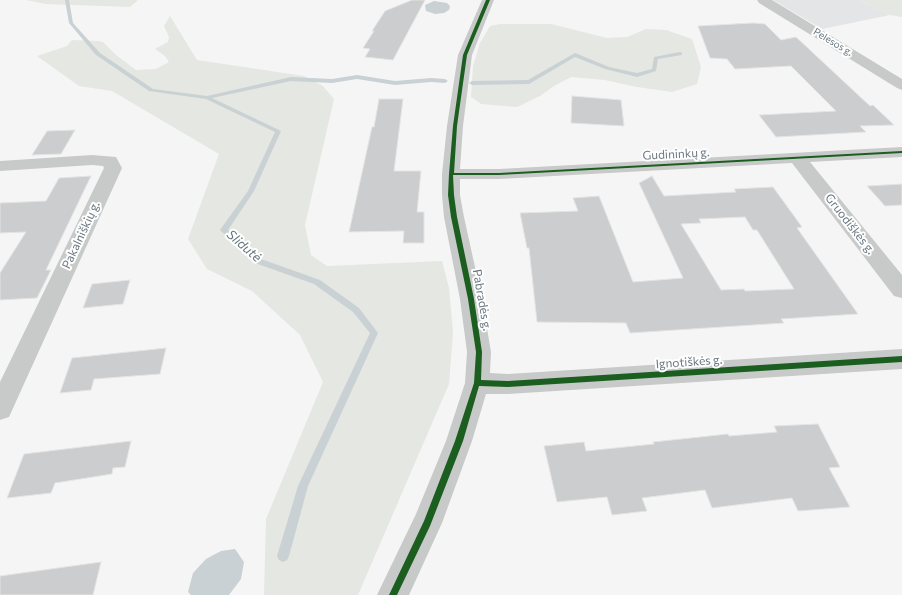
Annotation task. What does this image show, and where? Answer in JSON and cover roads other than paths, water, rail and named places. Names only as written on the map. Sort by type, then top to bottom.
[{"type":"street","name":"Pabradės g.","points":[[393,595],[427,523],[456,449],[477,383],[479,352],[471,299],[454,218],[451,195],[451,174],[455,126],[465,55],[488,0]]},
{"type":"street","name":"Pelesos g.","points":[[763,0],[902,85]]},
{"type":"street","name":"Gudininkų g.","points":[[451,174],[499,174],[902,152]]},
{"type":"street","name":"Gruodiškės g.","points":[[798,158],[902,290]]},
{"type":"street","name":"Pakalniškių g.","points":[[0,166],[92,160],[110,161],[113,168],[0,409]]},
{"type":"street","name":"Ignotiškės g.","points":[[477,383],[508,384],[902,360]]},
{"type":"waterway","name":"Slidutė","points":[[67,0],[71,23],[98,54],[151,90],[207,98]]},
{"type":"waterway","points":[[472,83],[529,82],[575,55],[607,68],[637,75],[654,70],[656,58],[680,54]]},
{"type":"waterway","points":[[207,98],[291,79],[332,81],[357,77],[395,83],[431,80],[445,81]]},
{"type":"waterway","name":"Slidutė","points":[[207,98],[278,131],[251,191],[224,230],[258,261],[317,282],[356,310],[374,333],[303,486],[283,556]]}]
